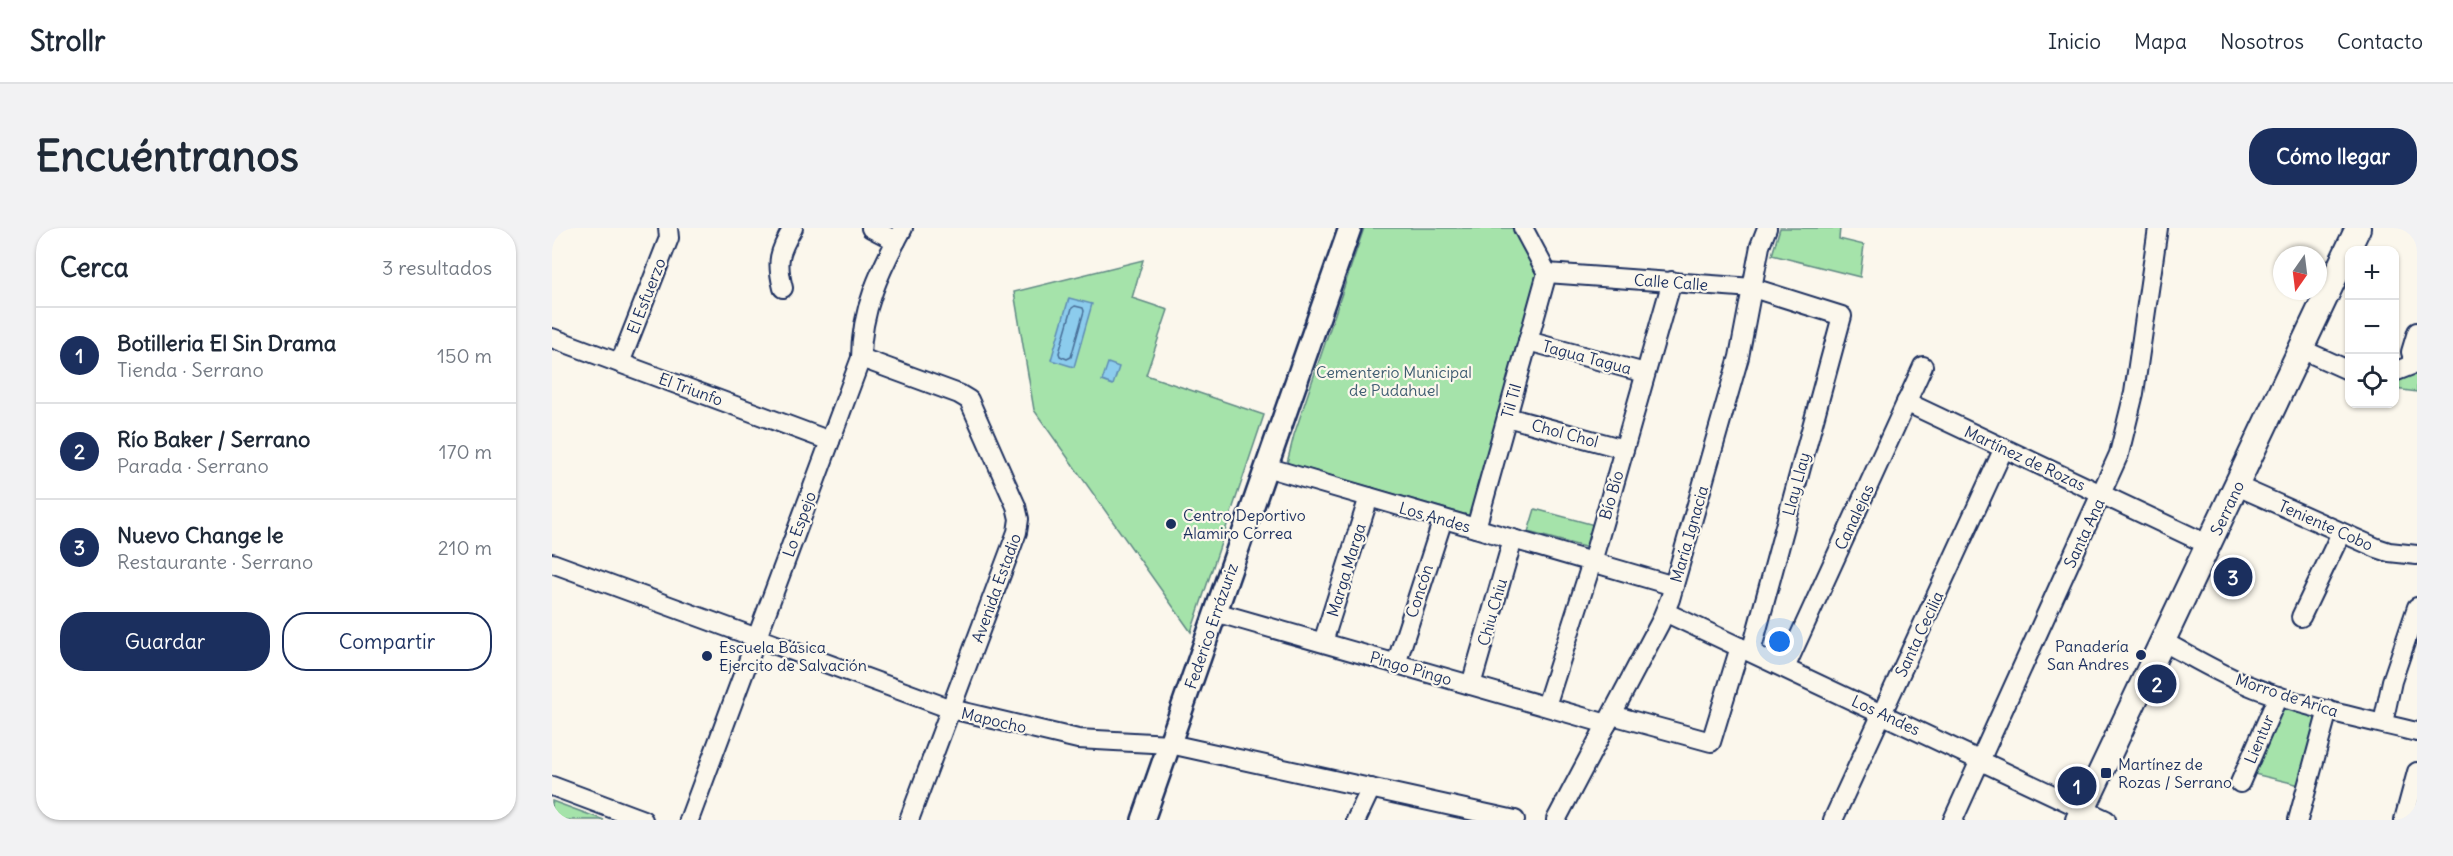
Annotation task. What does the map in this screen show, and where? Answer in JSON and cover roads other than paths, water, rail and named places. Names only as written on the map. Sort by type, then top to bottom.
[{"type":"main road","name":"Serrano","points":[[2081,814],[2164,642],[2356,229]]},
{"type":"street","name":"El Esfuerzo","points":[[620,363],[669,238],[668,228]]},
{"type":"street","points":[[783,288],[778,260],[793,228]]},
{"type":"street","points":[[871,228],[900,234]]},
{"type":"street","name":"Federico Errázuriz","points":[[1143,820],[1350,228]]},
{"type":"street","points":[[1523,228],[1546,273]]},
{"type":"street","name":"María Ignacia","points":[[1556,820],[1665,612],[1739,357],[1760,246],[1767,228]]},
{"type":"street","name":"Santa Ana","points":[[1953,820],[2119,454],[2130,415],[2158,228]]},
{"type":"street","name":"Lo Espejo","points":[[689,820],[861,358],[862,331],[867,305],[878,277],[900,234]]},
{"type":"street","name":"Calle Calle","points":[[1546,273],[1753,288],[1842,316]]},
{"type":"street","name":"Til Til","points":[[1476,528],[1546,273]]},
{"type":"street","name":"Bío Bío","points":[[1546,706],[1592,562],[1672,281]]},
{"type":"street","name":"Llay Llay","points":[[1711,742],[1745,650],[1842,316]]},
{"type":"street","points":[[2399,370],[2416,364],[2411,352],[2417,332]]},
{"type":"street","name":"El Triunfo","points":[[552,338],[830,441]]},
{"type":"street","name":"Tagua Tagua","points":[[1528,341],[1646,373]]},
{"type":"street","points":[[2301,349],[2345,369]]},
{"type":"street","name":"Avenida Estadio","points":[[861,358],[959,394],[969,400],[1018,512],[1017,532],[909,820]]},
{"type":"street","name":"Canalejas","points":[[1785,668],[1923,366]]},
{"type":"street","name":"Martínez de Rozas","points":[[1906,402],[2209,545]]},
{"type":"street","name":"Chol Chol","points":[[1507,417],[1624,449]]},
{"type":"street","name":"Santa Cecilia","points":[[1833,820],[2004,448]]},
{"type":"street","name":"Los Andes","points":[[1266,467],[1674,586]]},
{"type":"street","name":"Teniente Cobo","points":[[2237,486],[2389,552],[2417,555]]},
{"type":"street","name":"Marga Marga","points":[[1323,642],[1369,497]]},
{"type":"street","name":"Concón","points":[[1396,664],[1443,519]]},
{"type":"street","points":[[2301,617],[2341,533]]},
{"type":"street","name":"Chiu Chiu","points":[[1471,685],[1513,539]]},
{"type":"street","name":"Mapocho","points":[[552,563],[951,709],[1078,739],[1170,744],[1515,820]]},
{"type":"street","points":[[2383,723],[2392,681],[2417,607]]},
{"type":"street","name":"Pingo Pingo","points":[[1215,612],[1546,706],[1711,742]]},
{"type":"street","name":"Los Andes","points":[[1665,612],[1980,759],[2081,814],[2106,820]]},
{"type":"street","name":"Morro de Arica","points":[[2164,642],[2219,672],[2278,696],[2417,732]]},
{"type":"street","name":"Lientur","points":[[2240,783],[2278,696]]},
{"type":"street","points":[[2298,820],[2328,710]]},
{"type":"street","points":[[2404,820],[2417,772]]},
{"type":"street","points":[[552,786],[643,820]]},
{"type":"street","points":[[1356,820],[1371,788]]},
{"type":"street","name":"Mapocho","points":[[1454,806],[1473,820]]},
{"type":"water","points":[[1069,298],[1092,304],[1074,367],[1051,360]]},
{"type":"water","points":[[1108,363],[1119,367],[1113,385],[1102,381]]},
{"type":"place","name":"Centro Deportivo Alamiro Correa","points":[[1171,524]]},
{"type":"place","name":"Nuevo Change le","points":[[2233,577]]},
{"type":"place","name":"Panadería San Andres","points":[[2141,655]]},
{"type":"place","name":"Escuela Básica Ejercito de Salvación","points":[[707,656]]},
{"type":"place","name":"Río Baker / Serrano","points":[[2157,684]]},
{"type":"place","name":"Martínez de Rozas / Serrano","points":[[2106,773]]},
{"type":"place","name":"Botilleria El Sin Drama","points":[[2077,786]]},
{"type":"park label","name":"Cementerio Municipal de Pudahuel","points":[[1394,381]]}]
